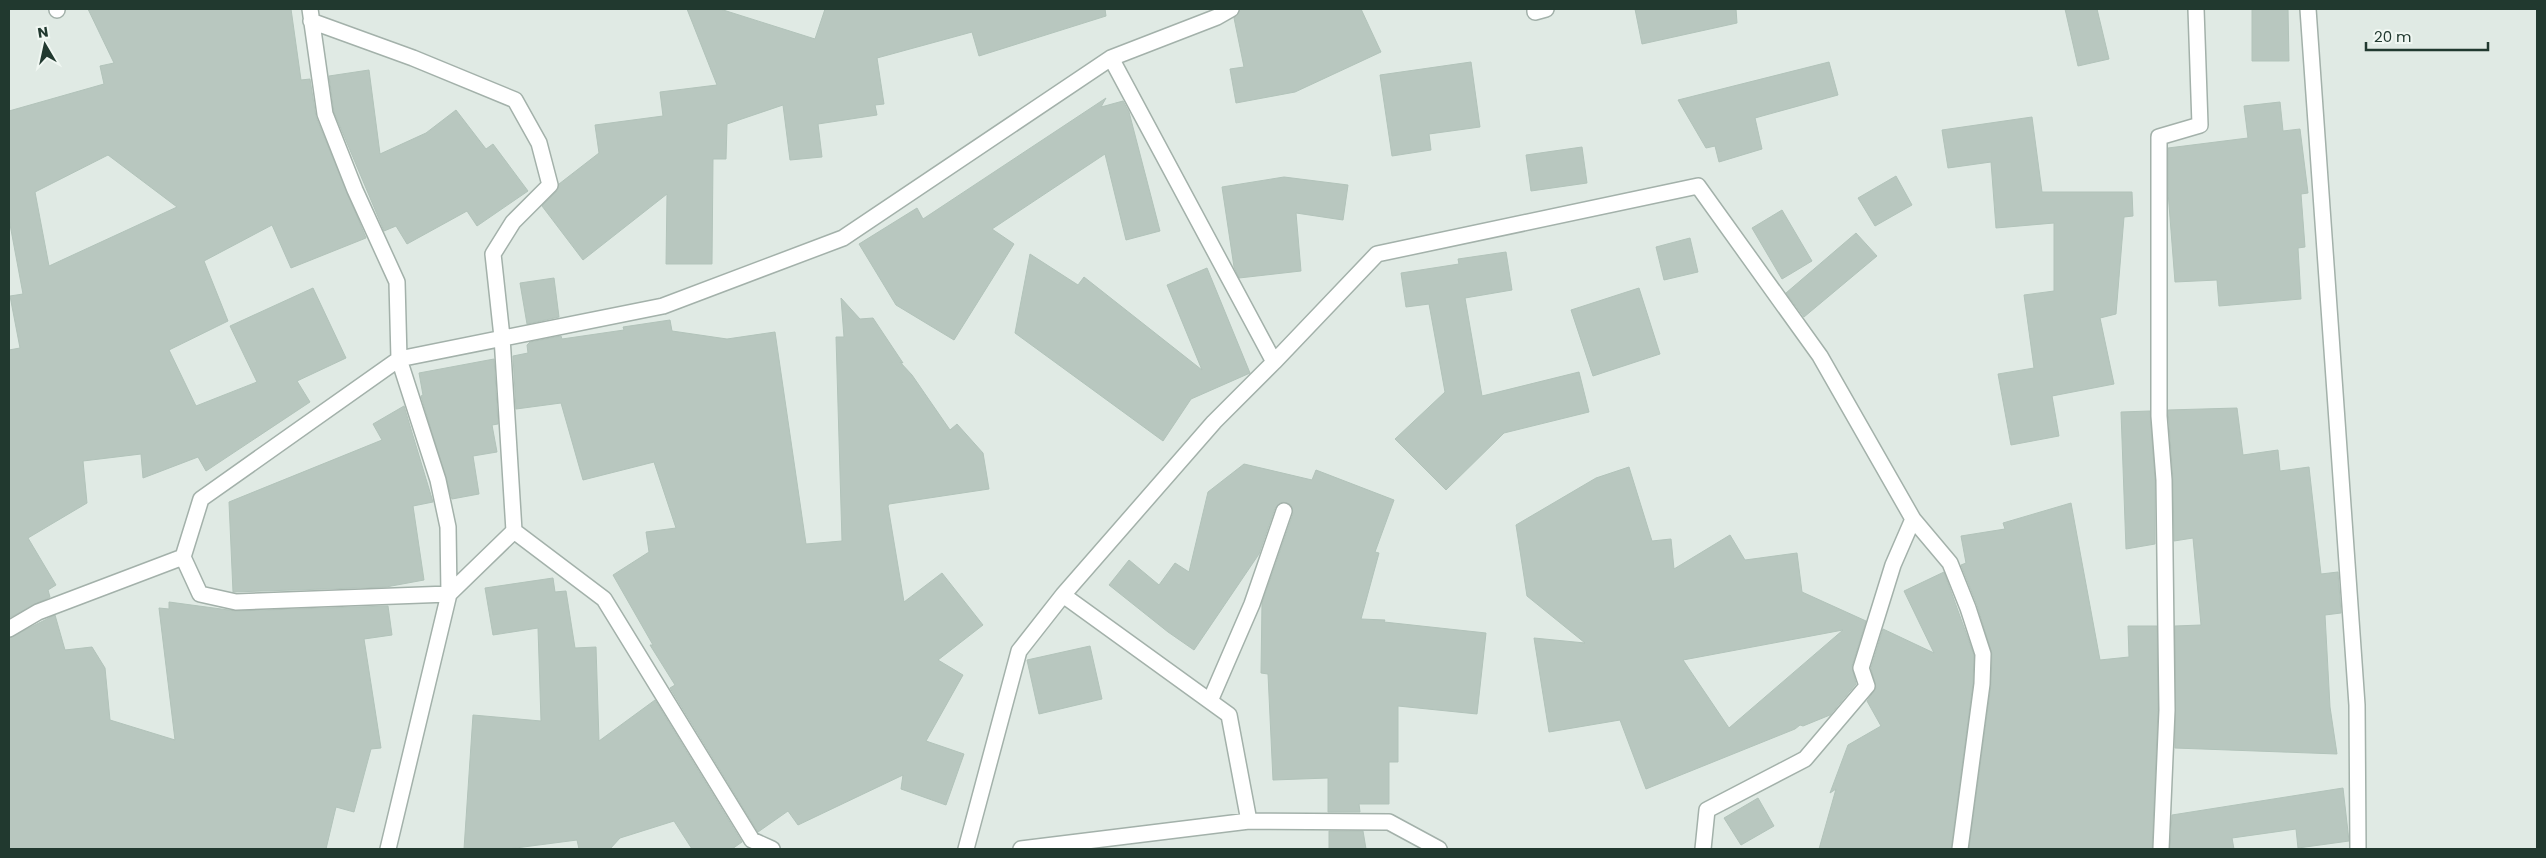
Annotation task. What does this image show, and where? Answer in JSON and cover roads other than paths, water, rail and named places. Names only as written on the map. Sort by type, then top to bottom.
[{"type":"street","points":[[514,531],[449,594],[236,602],[200,594],[184,557],[201,499],[399,360],[502,337],[663,306],[842,238],[1112,58],[1217,17],[1231,9]]},
{"type":"street","points":[[1535,9],[1535,12],[1546,9]]},
{"type":"street","points":[[2161,849],[2168,710],[2164,480],[2159,416],[2159,137],[2200,126],[2196,9]]},
{"type":"street","points":[[2308,9],[2357,705],[2358,849]]},
{"type":"street","points":[[311,15],[515,100],[539,143],[550,185],[513,222],[493,254],[502,337],[514,531],[604,599],[752,840],[772,849]]},
{"type":"street","points":[[311,15],[325,114],[355,190],[397,282],[399,360],[438,480],[448,527],[449,594],[388,849]]},
{"type":"street","points":[[1112,58],[1274,362]]},
{"type":"street","points":[[966,849],[1019,651],[1063,595],[1214,422],[1377,254],[1698,186],[1820,356],[1913,519],[1950,563],[1983,654],[1982,684],[1960,849]]},
{"type":"street","points":[[1210,700],[1252,604],[1284,511]]},
{"type":"street","points":[[1702,849],[1707,810],[1805,759],[1867,686],[1861,668],[1893,565],[1913,519]]},
{"type":"street","points":[[9,629],[38,612],[184,557]]},
{"type":"street","points":[[1063,595],[1229,715],[1249,821]]},
{"type":"street","points":[[1021,849],[1249,821],[1389,822],[1439,849]]}]
